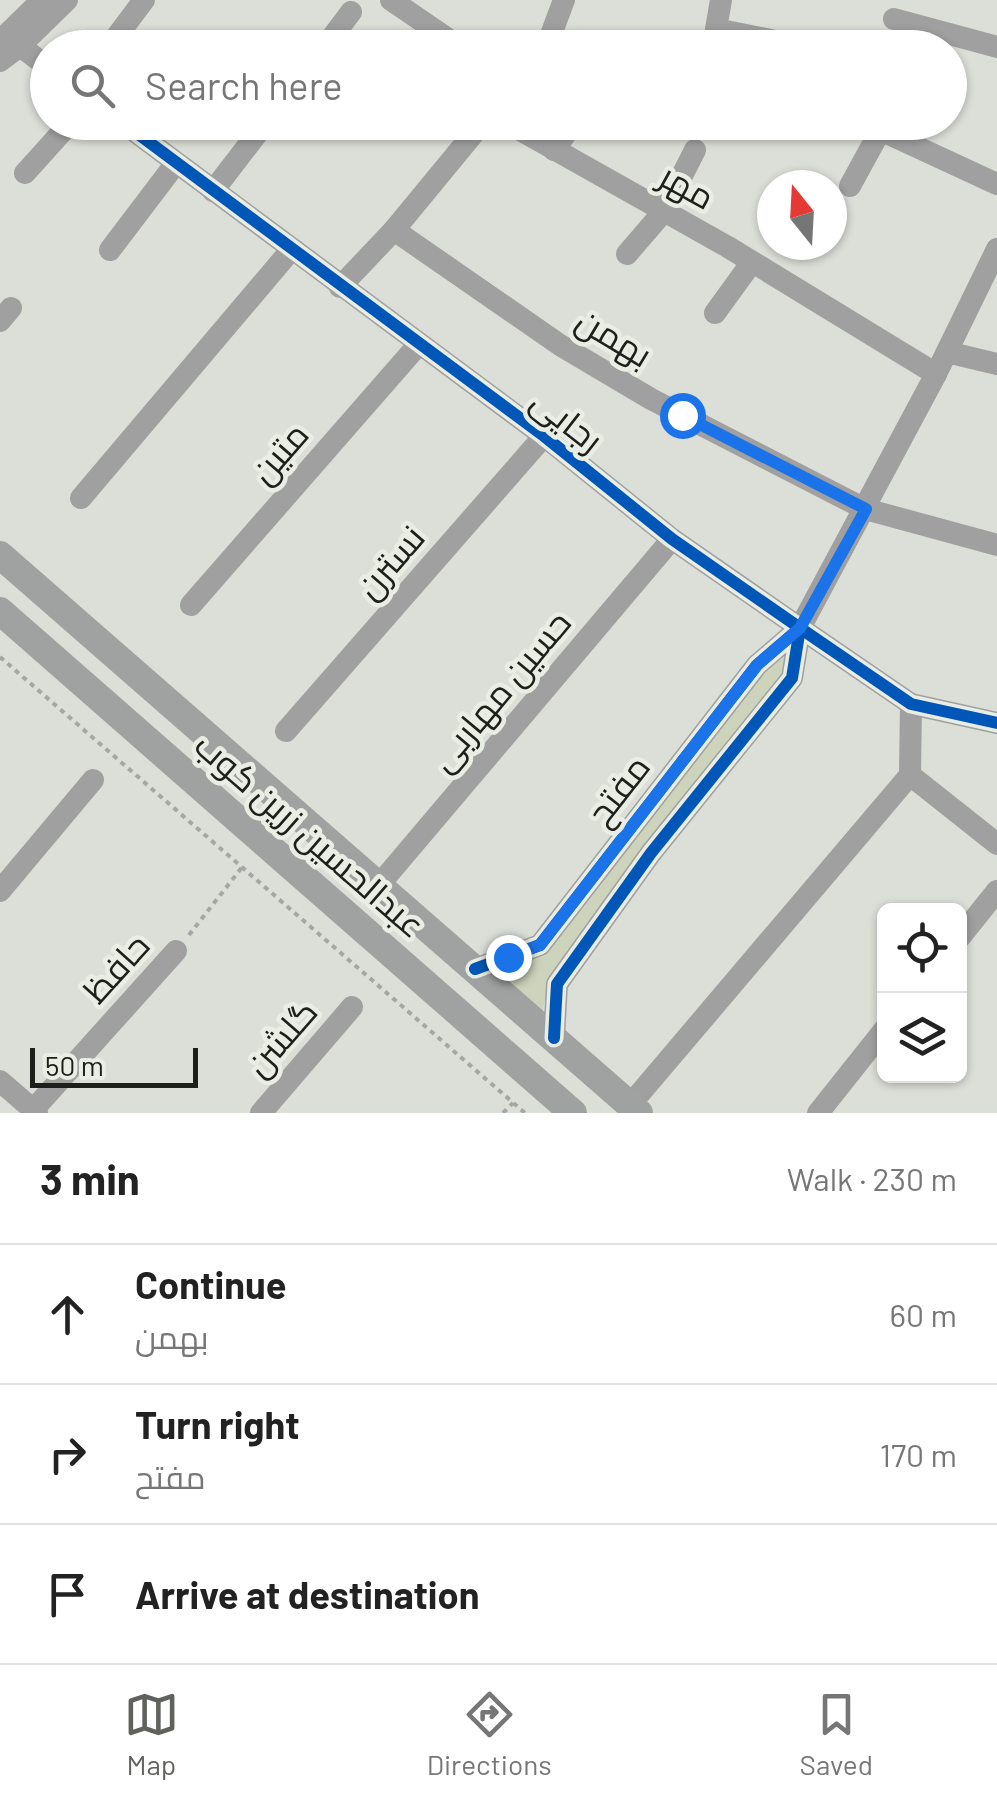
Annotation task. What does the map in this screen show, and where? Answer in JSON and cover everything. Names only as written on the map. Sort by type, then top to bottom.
[{"type":"main road","name":"عبدالحسین زرین کوب","points":[[0,555],[635,1109]]},
{"type":"main road","name":"عبدالحسین زرین کوب","points":[[2,617],[573,1113]]},
{"type":"street","points":[[0,60],[42,0]]},
{"type":"street","points":[[10,43],[67,0]]},
{"type":"street","points":[[122,30],[144,0]]},
{"type":"street","points":[[391,0],[435,30]]},
{"type":"street","points":[[553,30],[564,0]]},
{"type":"street","points":[[721,0],[716,29],[721,30]]},
{"type":"street","points":[[338,30],[351,12]]},
{"type":"street","points":[[894,19],[934,30]]},
{"type":"street","points":[[967,39],[997,47]]},
{"type":"street","points":[[25,173],[55,140]]},
{"type":"street","name":"رجایی","points":[[146,140],[544,436],[672,539],[911,704],[997,722]]},
{"type":"street","points":[[213,192],[252,140]]},
{"type":"street","points":[[340,287],[394,230],[468,140]]},
{"type":"street","name":"مهر","points":[[537,140],[752,262],[936,374]]},
{"type":"street","points":[[554,150],[561,140]]},
{"type":"street","points":[[850,186],[867,140]]},
{"type":"street","points":[[902,140],[997,184]]},
{"type":"street","points":[[627,254],[664,211],[694,150]]},
{"type":"street","points":[[110,250],[176,163]]},
{"type":"street","name":"بهمن","points":[[394,230],[560,345],[636,390],[866,509],[997,545]]},
{"type":"street","name":"مفتح","points":[[554,1038],[557,984],[651,853],[792,678],[800,628],[866,509],[997,249]]},
{"type":"street","points":[[81,498],[290,250]]},
{"type":"street","points":[[714,313],[752,262]]},
{"type":"street","name":"متین","points":[[191,605],[418,345]]},
{"type":"street","points":[[947,352],[997,364]]},
{"type":"street","name":"نسترن","points":[[286,731],[544,436]]},
{"type":"street","name":"حسین مهاربی","points":[[380,886],[672,539]]},
{"type":"street","name":"مفتح","points":[[475,969],[540,945],[757,665],[800,628]]},
{"type":"street","points":[[635,1109],[910,775],[911,704]]},
{"type":"street","points":[[910,775],[997,844]]},
{"type":"street","points":[[0,890],[93,780]]},
{"type":"street","points":[[967,928],[997,891]]},
{"type":"street","name":"حافظ","points":[[35,1111],[176,951]]},
{"type":"street","name":"گلشن","points":[[261,1113],[352,1008]]},
{"type":"street","points":[[818,1113],[877,1039]]},
{"type":"street","points":[[2,1086],[35,1111]]},
{"type":"path","points":[[0,657],[525,1113]]},
{"type":"path","points":[[503,1113],[513,1102]]},
{"type":"green space","points":[[787,646],[786,674],[550,975],[542,1014],[500,970],[542,953],[766,667]]},
{"type":"cycle path","points":[[146,140],[544,436],[672,539],[800,628],[911,704],[997,723]]},
{"type":"cycle path","points":[[475,969],[540,945],[757,665],[800,628],[792,678],[651,853],[557,984],[554,1038]]},
{"type":"route","points":[[508,957],[540,945],[757,665],[800,628],[866,509],[682,415]]}]
